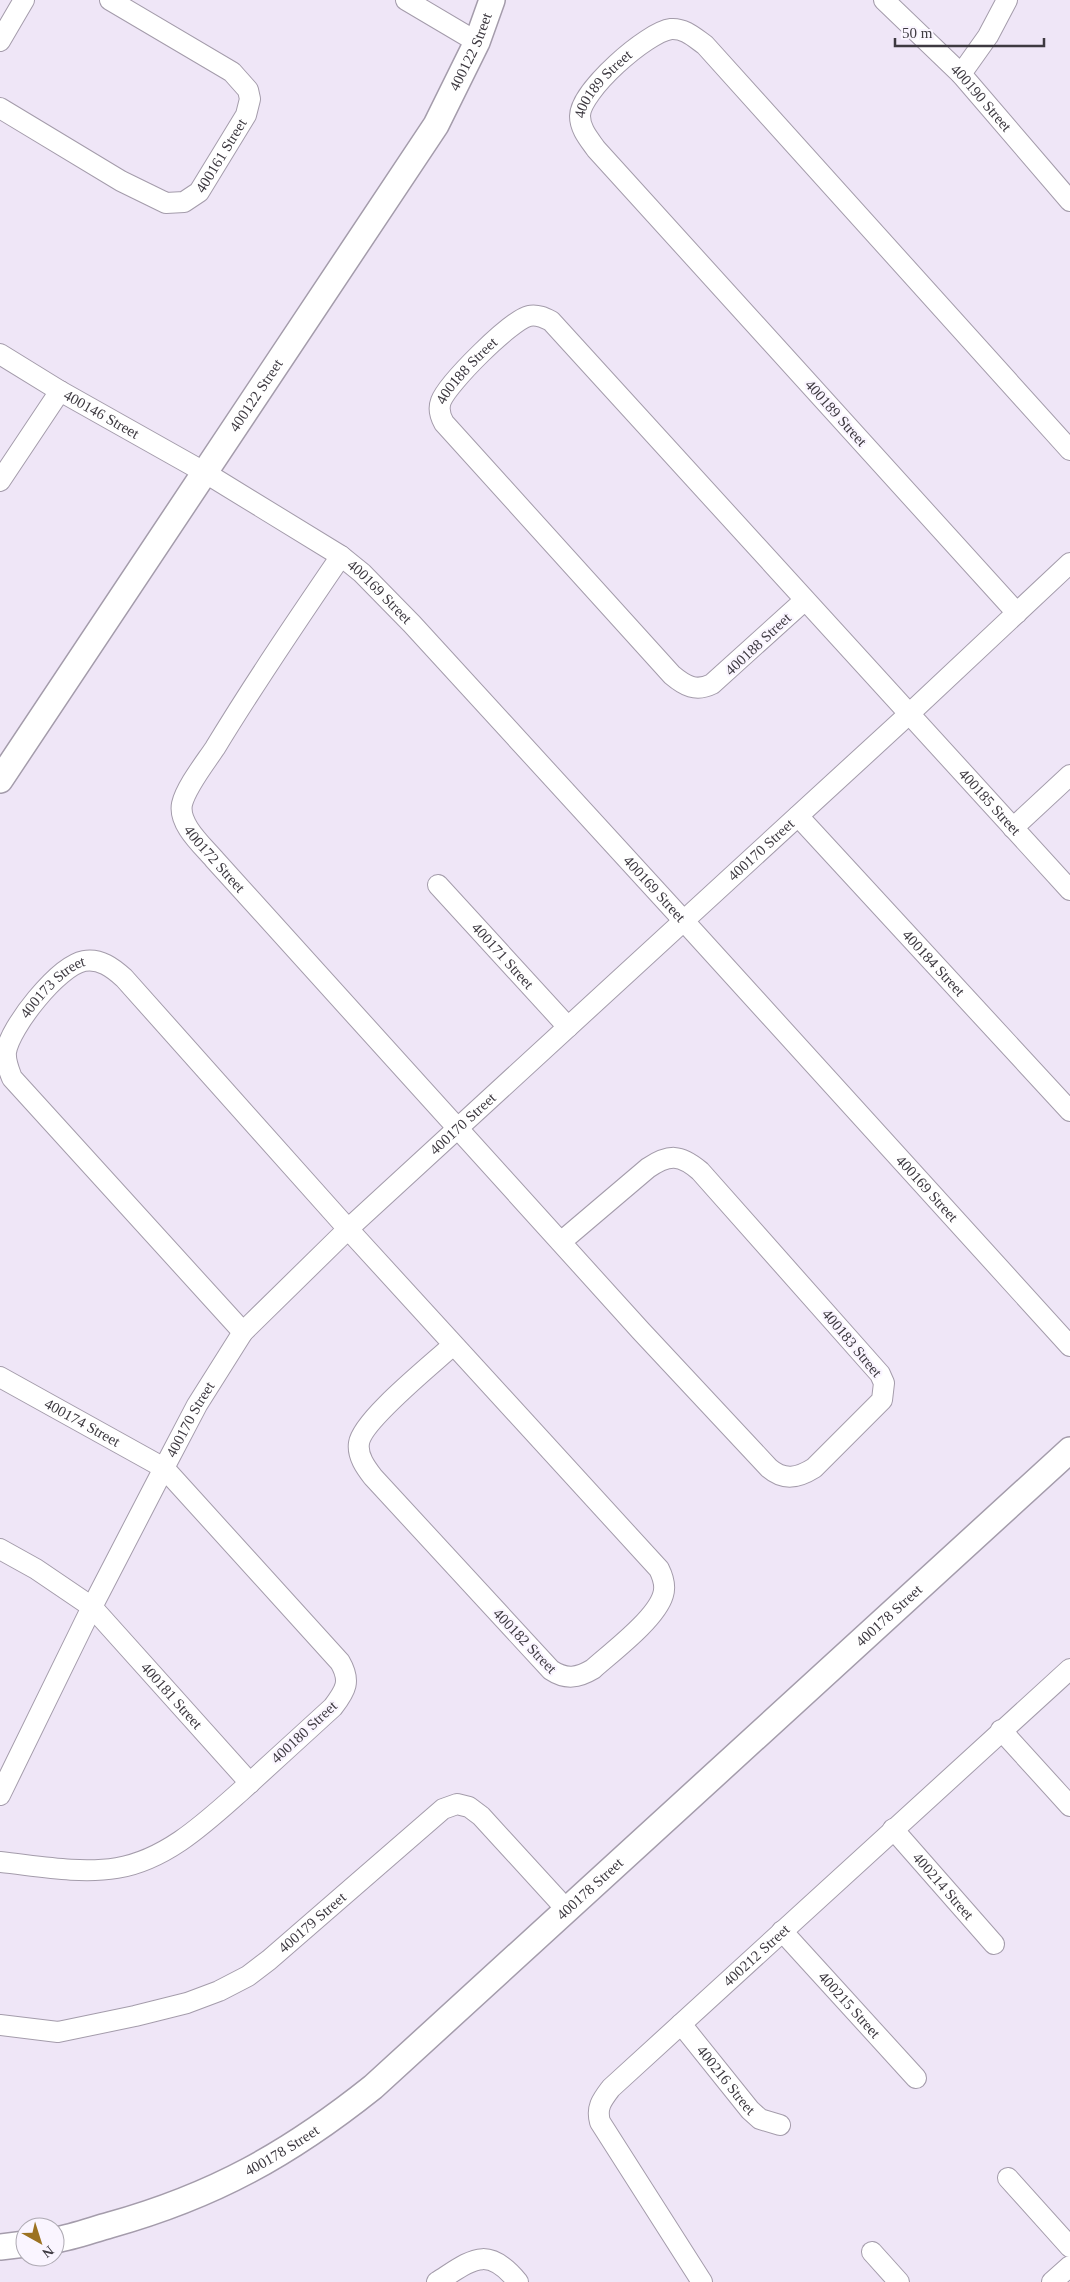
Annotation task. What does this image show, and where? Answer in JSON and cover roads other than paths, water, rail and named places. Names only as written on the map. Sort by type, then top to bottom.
[{"type":"street","points":[[0,41],[24,0]]},
{"type":"street","name":"400161 Street","points":[[0,108],[121,181],[166,203],[184,202],[199,192],[246,115],[250,99],[248,90],[232,72],[110,0]]},
{"type":"street","points":[[406,0],[477,42]]},
{"type":"street","name":"400122 Street","points":[[0,780],[436,125],[477,42],[492,0]]},
{"type":"street","name":"400190 Street","points":[[884,0],[961,74],[1070,201]]},
{"type":"street","points":[[961,74],[988,36],[1007,0]]},
{"type":"street","name":"400189 Street","points":[[1017,613],[596,149],[580,124],[583,103],[595,86],[633,51],[657,34],[672,29],[692,35],[717,59],[1070,450]]},
{"type":"street","name":"400188 Street","points":[[805,600],[712,684],[704,688],[693,688],[683,684],[672,675],[444,423],[439,414],[440,402],[454,383],[493,342],[515,323],[530,315],[544,317],[564,335],[909,714]]},
{"type":"street","name":"400146 Street","points":[[0,354],[60,391],[204,472]]},
{"type":"street","points":[[0,481],[60,391]]},
{"type":"street","name":"400169 Street","points":[[204,472],[341,556],[362,573],[394,605],[1070,1346]]},
{"type":"street","name":"400172 Street","points":[[341,556],[238,709],[190,788],[182,804],[183,816],[188,827],[214,859],[458,1127]]},
{"type":"street","name":"400170 Street","points":[[0,1795],[92,1607],[197,1405],[243,1332],[348,1229],[909,714],[1070,563]]},
{"type":"street","name":"400185 Street","points":[[909,714],[1070,890]]},
{"type":"street","points":[[1013,828],[1070,775]]},
{"type":"street","name":"400184 Street","points":[[798,816],[1070,1111]]},
{"type":"street","name":"400171 Street","points":[[438,885],[568,1027]]},
{"type":"street","name":"400173 Street","points":[[243,1332],[12,1078],[7,1064],[6,1053],[11,1036],[24,1014],[47,988],[71,967],[83,961],[97,962],[113,968],[348,1229]]},
{"type":"street","name":"400183 Street","points":[[458,1127],[648,1338],[776,1475],[794,1478],[814,1468],[882,1400],[884,1383],[880,1374],[692,1163],[680,1158],[663,1158],[633,1180],[562,1242]]},
{"type":"street","name":"400182 Street","points":[[348,1229],[659,1569],[663,1576],[663,1595],[656,1610],[593,1669],[582,1676],[560,1676],[551,1670],[373,1478],[362,1461],[358,1445],[360,1436],[373,1419],[453,1345]]},
{"type":"street","name":"400174 Street","points":[[0,1377],[164,1468]]},
{"type":"street","name":"400178 Street","points":[[65,2237],[157,2212],[223,2186],[280,2154],[330,2121],[373,2087],[1070,1450]]},
{"type":"street","name":"400180 Street","points":[[0,1862],[74,1870],[117,1868],[146,1860],[185,1838],[250,1782],[333,1707],[346,1686],[347,1674],[340,1662],[164,1468]]},
{"type":"street","points":[[0,1549],[36,1569],[92,1607]]},
{"type":"street","name":"400181 Street","points":[[92,1607],[250,1782]]},
{"type":"street","name":"400212 Street","points":[[702,2282],[609,2138],[600,2122],[598,2113],[600,2103],[611,2088],[1070,1669]]},
{"type":"street","points":[[1001,1730],[1070,1806]]},
{"type":"street","name":"400179 Street","points":[[0,2024],[58,2032],[178,2006],[219,1991],[248,1976],[269,1960],[413,1833],[443,1809],[457,1804],[469,1807],[481,1816],[567,1910]]},
{"type":"street","name":"400214 Street","points":[[893,1829],[994,1944]]},
{"type":"street","name":"400215 Street","points":[[782,1931],[916,2078]]},
{"type":"street","name":"400216 Street","points":[[681,2024],[750,2110],[760,2119],[780,2125]]},
{"type":"street","points":[[1008,2178],[1070,2247]]},
{"type":"street","points":[[0,2248],[15,2246]]},
{"type":"street","points":[[872,2252],[899,2282]]},
{"type":"street","points":[[437,2282],[472,2261],[488,2258],[500,2262],[518,2282]]},
{"type":"street","points":[[1052,2282],[1070,2266]]}]
